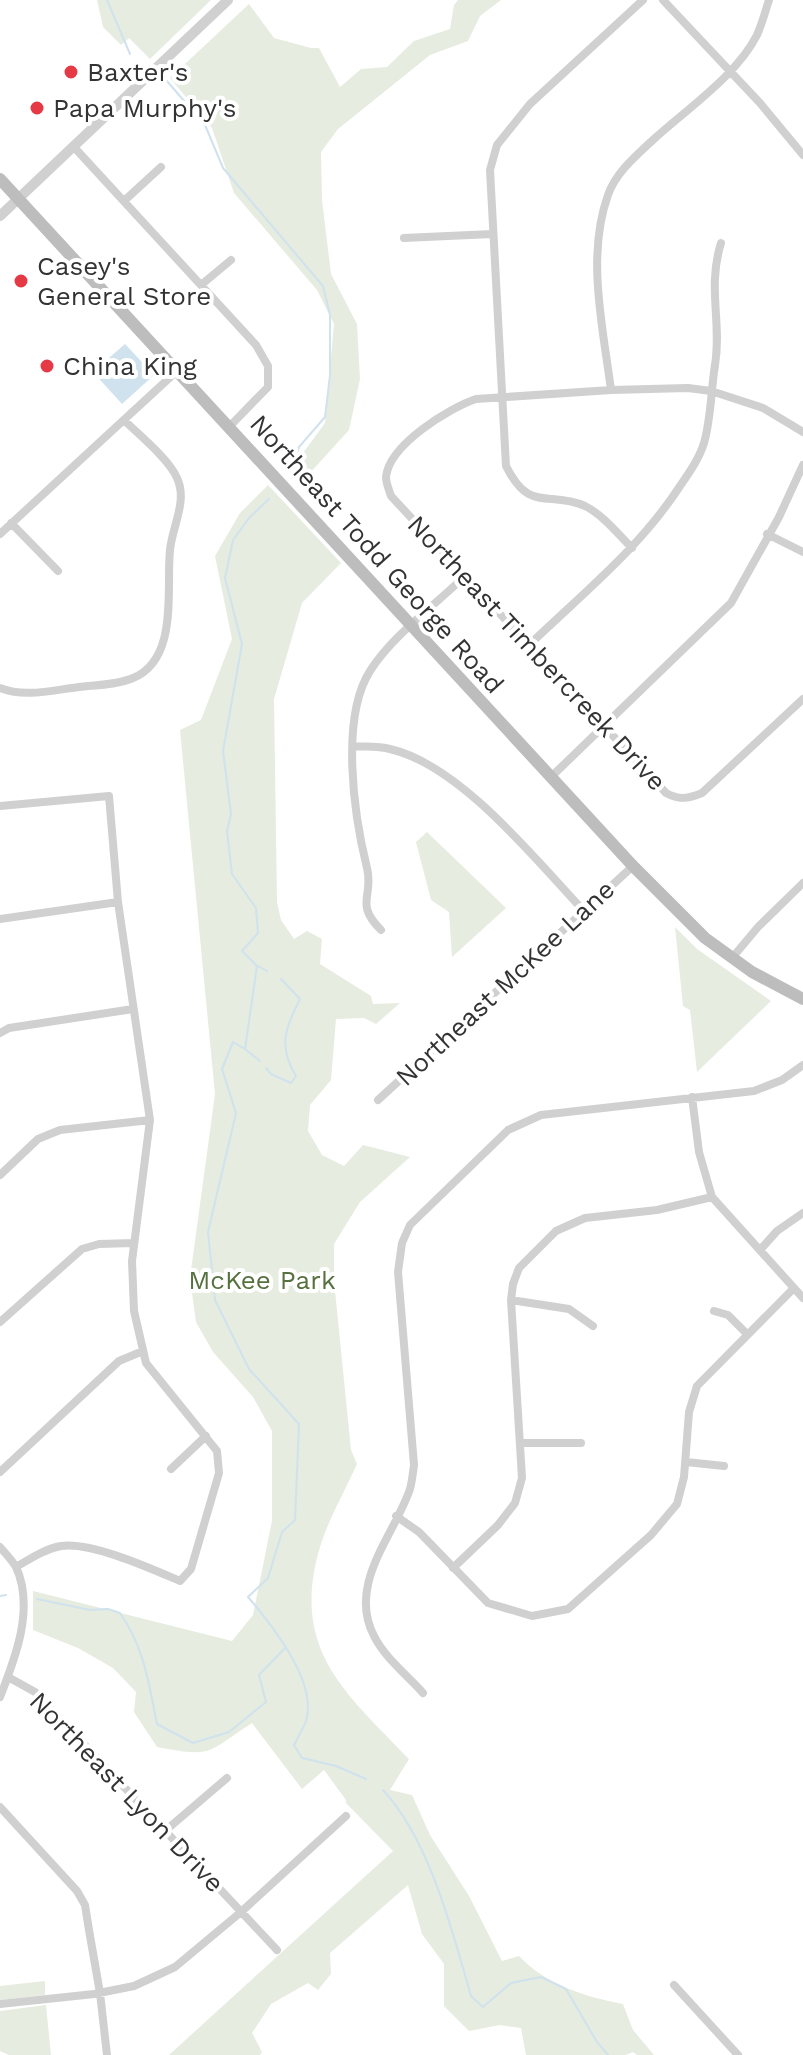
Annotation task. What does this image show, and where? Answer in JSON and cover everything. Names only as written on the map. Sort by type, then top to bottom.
[{"type":"main road","name":"Northeast Todd George Road","points":[[0,179],[633,866],[705,938],[752,972],[803,999]]},
{"type":"street","points":[[0,216],[228,0]]},
{"type":"street","points":[[632,548],[597,514],[583,505],[527,495],[513,481],[506,466],[490,170],[497,145],[530,104],[643,0]]},
{"type":"street","points":[[663,0],[803,153]]},
{"type":"street","points":[[611,390],[598,286],[600,238],[609,193],[619,175],[638,154],[742,58],[756,35],[769,0]]},
{"type":"street","points":[[73,146],[256,345],[268,366],[268,387],[230,426]]},
{"type":"street","points":[[124,201],[161,167]]},
{"type":"street","points":[[404,238],[492,234]]},
{"type":"street","points":[[528,646],[632,548],[667,506],[703,446],[708,428],[717,343],[714,264],[721,243]]},
{"type":"street","points":[[201,285],[231,260]]},
{"type":"street","points":[[0,534],[178,370]]},
{"type":"street","points":[[503,396],[688,388],[711,391],[763,408],[803,432]]},
{"type":"street","name":"Northeast Timbercreek Drive","points":[[503,396],[456,405],[397,453],[386,477],[391,496],[666,793],[677,799],[702,793],[803,699]]},
{"type":"street","points":[[0,688],[29,693],[119,682],[139,675],[158,656],[165,631],[170,547],[180,505],[180,487],[173,471],[124,420]]},
{"type":"street","points":[[551,777],[731,603],[779,517],[803,465]]},
{"type":"street","points":[[11,523],[58,571]]},
{"type":"street","points":[[767,534],[803,552]]},
{"type":"street","points":[[381,930],[369,917],[365,899],[368,882],[356,822],[353,717],[363,685],[378,661],[465,576]]},
{"type":"street","points":[[353,746],[389,749],[412,756],[453,782],[503,824],[583,910]]},
{"type":"street","points":[[0,806],[109,796],[118,902],[150,1120],[133,1243],[131,1280],[134,1311],[146,1363],[217,1451],[219,1473],[191,1569],[180,1581],[123,1558],[67,1545],[51,1548],[16,1567]]},
{"type":"street","name":"Northeast McKee Lane","points":[[378,1100],[633,866]]},
{"type":"street","points":[[732,958],[758,927],[803,883]]},
{"type":"street","points":[[0,919],[118,902]]},
{"type":"street","points":[[0,1033],[9,1028],[133,1009]]},
{"type":"street","points":[[423,1693],[381,1648],[369,1625],[366,1605],[372,1567],[410,1488],[414,1465],[398,1272],[402,1243],[410,1225],[508,1130],[541,1115],[754,1091],[782,1080],[803,1065]]},
{"type":"street","points":[[692,1097],[699,1152],[712,1197],[803,1298]]},
{"type":"street","points":[[0,1175],[38,1139],[60,1130],[150,1120]]},
{"type":"street","points":[[453,1568],[498,1525],[515,1503],[522,1478],[511,1300],[519,1268],[556,1231],[585,1218],[657,1210],[712,1197]]},
{"type":"street","points":[[760,1250],[777,1231],[803,1213]]},
{"type":"street","points":[[0,1322],[82,1249],[99,1244],[133,1243]]},
{"type":"street","points":[[396,1516],[419,1532],[488,1603],[532,1616],[568,1609],[640,1545],[677,1504],[686,1462],[689,1412],[697,1386],[794,1288]]},
{"type":"street","points":[[511,1300],[569,1309],[593,1326]]},
{"type":"street","points":[[714,1311],[728,1315],[747,1334]]},
{"type":"street","points":[[0,1472],[119,1361],[143,1351]]},
{"type":"street","points":[[171,1469],[206,1436]]},
{"type":"street","points":[[520,1443],[581,1443]]},
{"type":"street","points":[[686,1462],[724,1466]]},
{"type":"street","points":[[0,1547],[16,1567],[23,1613],[20,1635],[0,1697]]},
{"type":"street","name":"Northeast Lyon Drive","points":[[8,1677],[35,1692],[277,1950]]},
{"type":"street","points":[[165,1831],[227,1778]]},
{"type":"street","points":[[0,1807],[82,1899],[100,1993],[107,2055]]},
{"type":"street","points":[[0,2004],[100,1993],[134,1986],[175,1967],[241,1912],[346,1816]]},
{"type":"street","points":[[674,1985],[738,2055]]},
{"type":"green space","points":[[97,0],[211,0],[150,59],[129,38],[121,45],[103,27]]},
{"type":"green space","points":[[458,0],[501,0],[480,16],[468,41],[430,55],[338,129],[321,152],[322,200],[331,274],[357,324],[360,379],[349,430],[299,485],[289,472],[325,423],[334,324],[317,290],[234,193],[212,128],[170,78],[249,4],[274,38],[319,48],[340,87],[361,69],[387,67],[414,41],[450,29],[454,5]]},
{"type":"green space","name":"McKee Park","points":[[268,485],[341,563],[302,603],[274,699],[277,902],[281,920],[294,939],[307,931],[322,939],[320,964],[371,996],[373,1004],[400,1003],[376,1024],[364,1018],[336,1019],[331,1080],[310,1105],[308,1131],[322,1155],[344,1166],[363,1145],[410,1157],[360,1202],[334,1244],[334,1281],[351,1450],[357,1464],[330,1520],[318,1554],[312,1588],[313,1618],[319,1645],[347,1692],[409,1759],[390,1790],[412,1795],[430,1835],[469,1896],[502,1961],[519,1956],[529,1966],[566,1988],[623,2004],[633,2030],[654,2055],[637,2055],[633,2052],[626,2055],[526,2055],[521,2028],[500,2025],[469,2031],[444,2006],[444,1964],[422,1934],[408,1885],[330,1953],[331,1974],[318,1990],[308,1983],[271,2004],[252,2033],[262,2052],[260,2055],[169,2055],[393,1851],[346,1803],[324,1770],[302,1789],[252,1723],[209,1750],[190,1752],[157,1747],[134,1712],[136,1692],[113,1668],[78,1648],[33,1630],[33,1591],[232,1641],[253,1615],[272,1521],[272,1431],[253,1397],[213,1352],[196,1322],[190,1278],[215,1094],[180,730],[201,720],[232,639],[215,556],[240,513]]},
{"type":"green space","points":[[427,832],[506,908],[452,957],[449,912],[431,900],[416,842]]},
{"type":"green space","points":[[675,927],[697,949],[771,1001],[697,1072],[690,1010],[683,1006]]},
{"type":"green space","points":[[45,1981],[45,1995],[0,2000],[0,1986]]},
{"type":"green space","points":[[46,2005],[51,2055],[9,2055],[0,2051],[0,2011]]},
{"type":"water","points":[[125,344],[154,375],[122,404],[93,372]]},
{"type":"waterway","points":[[107,0],[130,54]]},
{"type":"waterway","points":[[166,80],[205,125],[223,168],[323,286],[330,315],[330,375],[325,417],[299,447],[294,467]]},
{"type":"waterway","points":[[269,499],[249,518],[233,540],[225,578],[242,644],[223,751],[231,814],[227,831],[232,874],[256,908],[258,933],[242,951],[257,966],[245,1049],[233,1042],[222,1069],[236,1113],[208,1232],[215,1300],[249,1369],[299,1424],[295,1520],[282,1532],[268,1578],[248,1597],[280,1639],[299,1672],[308,1706],[306,1721],[294,1745],[302,1758],[336,1766],[366,1779]]},
{"type":"waterway","points":[[258,966],[267,971]]},
{"type":"waterway","points":[[266,1068],[271,1074],[291,1083],[296,1076],[285,1047],[287,1028],[300,999],[281,979]]},
{"type":"waterway","points":[[245,1049],[260,1061]]},
{"type":"waterway","points":[[0,1596],[6,1595]]},
{"type":"waterway","points":[[37,1599],[120,1613],[140,1653],[157,1724],[193,1743],[229,1732],[266,1702],[259,1675],[285,1648]]},
{"type":"waterway","points":[[383,1790],[414,1834],[438,1887],[471,1996],[483,2007],[511,1983],[541,1977],[566,1989],[608,2055]]},
{"type":"place","name":"Baxter's","points":[[71,72]]},
{"type":"place","name":"Papa Murphy's","points":[[37,108]]},
{"type":"place","name":"Casey's General Store","points":[[21,281]]},
{"type":"place","name":"China King","points":[[47,366]]}]
